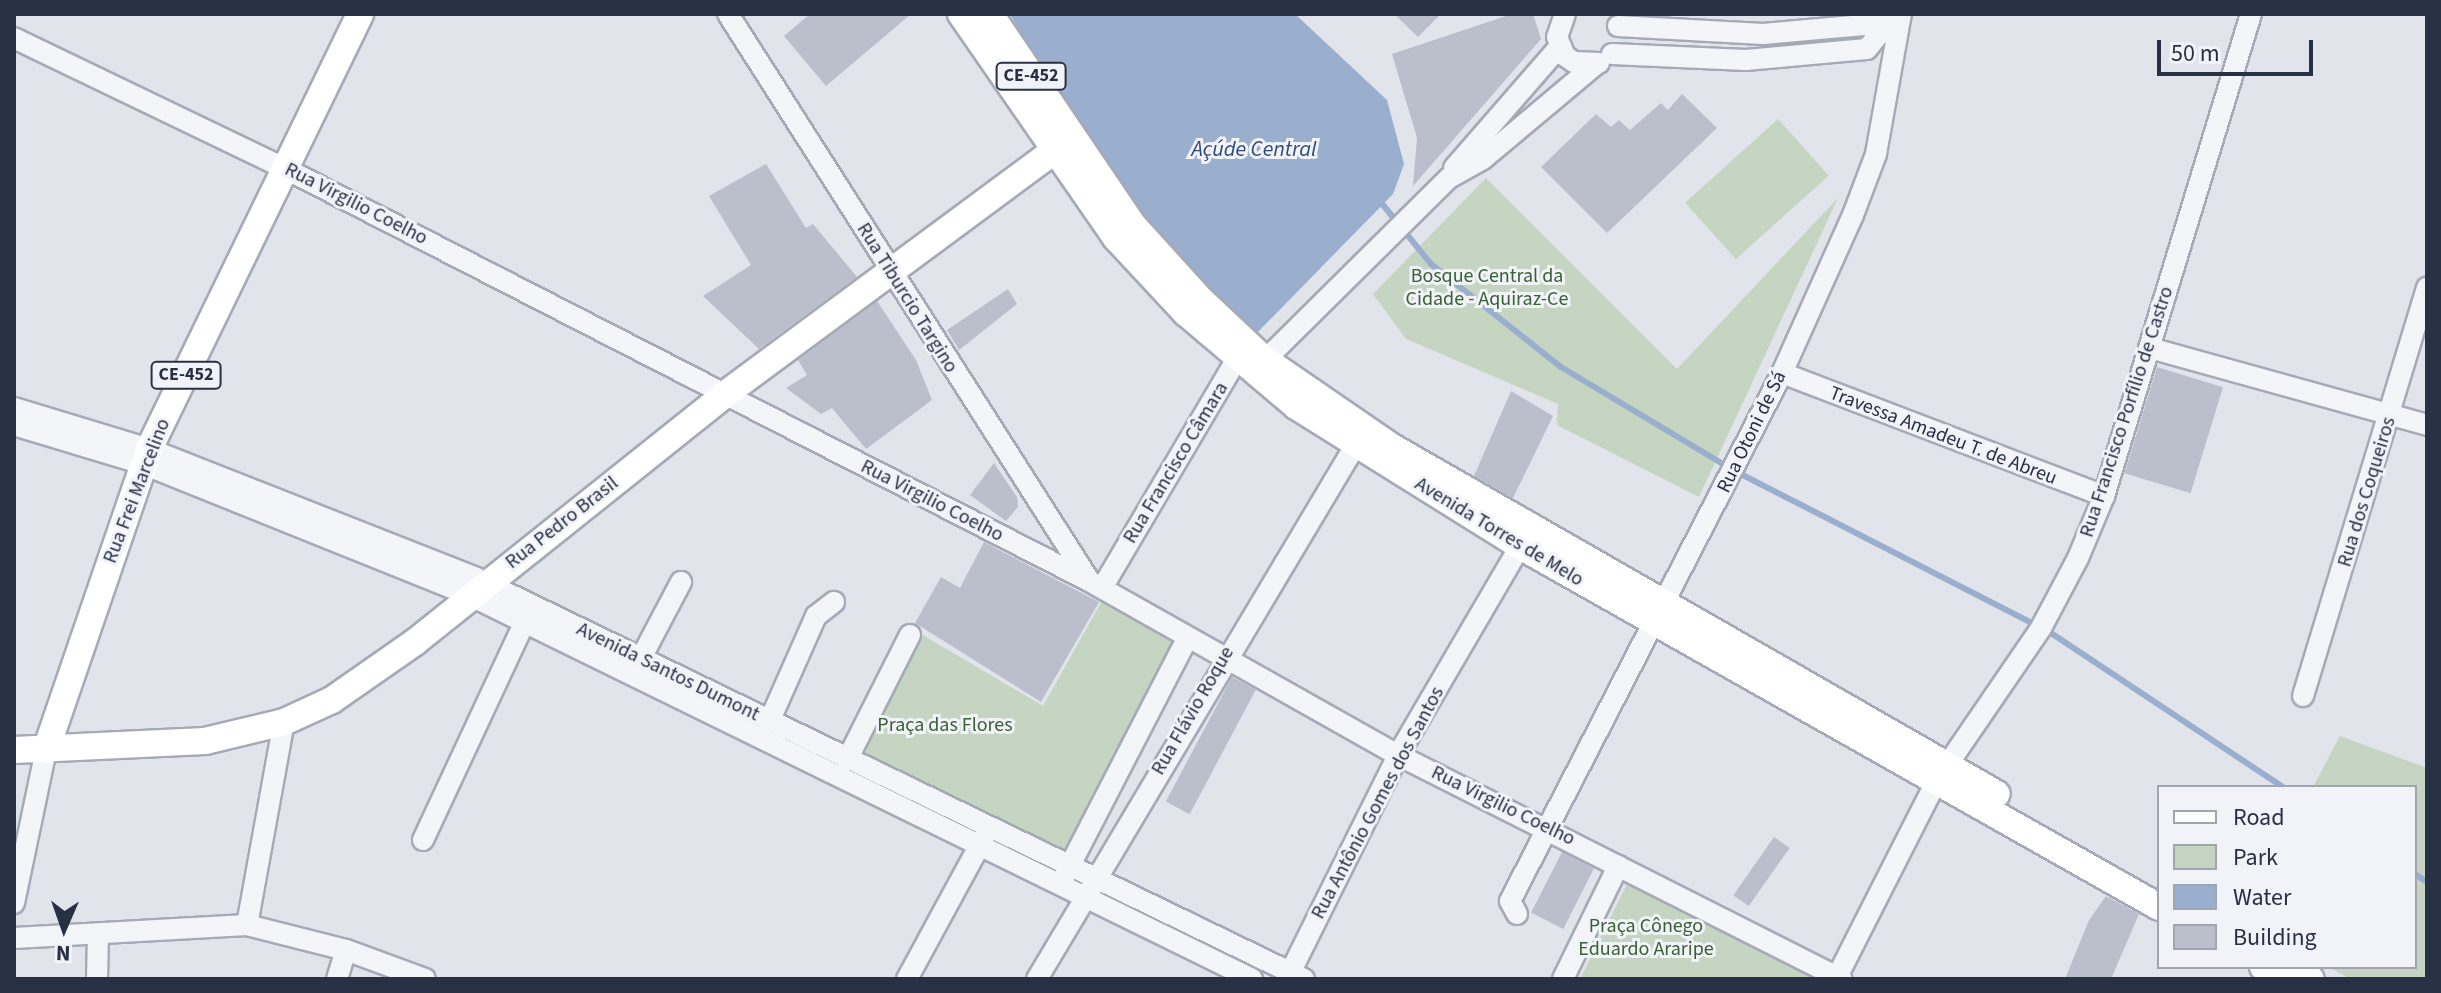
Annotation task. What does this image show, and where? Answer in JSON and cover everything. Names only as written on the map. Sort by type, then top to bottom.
[{"type":"main road","name":"Rua Frei Marcelino","points":[[46,750],[146,456],[288,170],[360,14]]},
{"type":"main road","name":"Avenida Torres de Melo","points":[[961,14],[1062,145]]},
{"type":"main road","name":"Avenida Torres de Melo","points":[[990,14],[1116,238],[1252,360],[1355,446],[1520,546],[1658,611]]},
{"type":"main road","name":"Rua Pedro Brasil","points":[[14,750],[205,741],[284,722],[373,673],[724,395],[891,275],[1062,145]]},
{"type":"main road","name":"Avenida Torres de Melo","points":[[1252,360],[1658,611],[1942,772],[2157,888]]},
{"type":"main road","name":"Avenida Torres de Melo","points":[[1942,772],[2157,906]]},
{"type":"main road","points":[[2266,969],[2284,979]]},
{"type":"street","name":"Rua Tiburcio Targino","points":[[728,14],[891,275],[1096,584]]},
{"type":"street","points":[[1449,178],[1483,159],[1604,59],[1614,20],[1763,34],[1864,25],[1884,14]]},
{"type":"street","points":[[1559,47],[1574,62],[1604,59],[1746,60],[1867,49],[1895,14]]},
{"type":"street","name":"Rua Otoni de Sá","points":[[1517,914],[1510,901],[1782,373],[1876,154],[1901,14]]},
{"type":"street","name":"Rua Francisco Porfílio de Castro","points":[[1840,978],[1942,772],[2041,628],[2104,496],[2251,14]]},
{"type":"street","points":[[1449,178],[1559,47],[1562,15]]},
{"type":"street","name":"Rua Virgilio Coelho","points":[[14,38],[288,170],[1096,584],[1398,755],[1840,978]]},
{"type":"street","name":"Rua Francisco Câmara","points":[[1096,584],[1252,360],[1449,178]]},
{"type":"street","name":"Rua dos Coqueiros","points":[[2303,696],[2427,287]]},
{"type":"street","points":[[2150,348],[2427,425]]},
{"type":"street","name":"Travessa Amadeu T. de Abreu","points":[[1782,373],[2104,496]]},
{"type":"street","name":"Avenida Santos Dumont","points":[[14,408],[146,456],[641,658],[847,760],[984,838]]},
{"type":"street","name":"Avenida Santos Dumont","points":[[14,425],[146,456]]},
{"type":"street","name":"Rua Flávio Roque","points":[[1037,979],[1224,658],[1355,446]]},
{"type":"street","name":"Rua Antônio Gomes dos Santos","points":[[1294,977],[1398,755],[1520,546]]},
{"type":"street","points":[[641,658],[681,582]]},
{"type":"street","name":"Avenida Santos Dumont","points":[[478,589],[524,623],[984,838],[1088,890],[1178,931],[1294,977]]},
{"type":"street","points":[[769,722],[816,616],[834,602]]},
{"type":"street","points":[[423,840],[524,623]]},
{"type":"street","points":[[847,760],[910,635]]},
{"type":"street","name":"Rua Flávio Roque","points":[[1064,877],[1188,637]]},
{"type":"street","points":[[247,925],[284,722]]},
{"type":"street","name":"Rua Frei Marcelino","points":[[14,903],[46,750]]},
{"type":"street","points":[[907,979],[984,838]]},
{"type":"street","points":[[1563,979],[1618,866]]},
{"type":"street","points":[[14,938],[247,925],[346,950],[425,979]]},
{"type":"street","name":"Avenida Santos Dumont","points":[[1178,931],[1252,979]]},
{"type":"street","points":[[97,979],[98,935]]},
{"type":"street","points":[[337,979],[346,950]]},
{"type":"green space","points":[[1778,119],[1829,175],[1736,259],[1685,203]]},
{"type":"green space","name":"Bosque Central da Cidade - Aquiraz-Ce","points":[[1486,178],[1677,369],[1838,198],[1699,497],[1557,425],[1558,404],[1406,339],[1373,294]]},
{"type":"green space","name":"Praça das Flores","points":[[1102,601],[1180,647],[1066,861],[855,753],[916,631],[1043,706]]},
{"type":"green space","points":[[2340,736],[2427,768],[2427,979],[2350,979],[2332,969],[2417,969],[2417,785],[2314,785]]},
{"type":"green space","name":"Praça Cônego Eduardo Araripe","points":[[1627,884],[1833,979],[1580,979]]},
{"type":"water","name":"Açúde Central","points":[[1010,14],[1295,14],[1387,100],[1404,164],[1393,194],[1253,337],[1143,217],[1062,105]]},
{"type":"building","points":[[810,14],[911,14],[826,86],[784,36]]},
{"type":"building","points":[[1394,14],[1441,14],[1418,37]]},
{"type":"building","points":[[1512,14],[1533,14],[1541,39],[1413,186],[1417,138],[1392,54]]},
{"type":"building","points":[[1682,94],[1717,128],[1607,233],[1541,167],[1596,114],[1611,127],[1619,120],[1630,130],[1661,103],[1668,110]]},
{"type":"building","points":[[766,164],[806,228],[813,224],[857,277],[759,349],[703,296],[751,265],[709,196]]},
{"type":"building","points":[[1008,289],[1017,304],[959,350],[947,330]]},
{"type":"building","points":[[877,301],[916,360],[932,400],[866,449],[832,408],[821,414],[786,388],[807,375],[798,360]]},
{"type":"building","points":[[2157,367],[2223,387],[2191,493],[2125,473]]},
{"type":"building","points":[[1511,391],[1553,416],[1513,498],[1474,476]]},
{"type":"building","points":[[994,463],[1017,497],[1018,507],[1006,521],[970,495]]},
{"type":"building","points":[[984,542],[1099,602],[1041,702],[915,623],[941,577],[960,588]]},
{"type":"building","points":[[1232,677],[1256,690],[1190,814],[1166,801]]},
{"type":"building","points":[[1774,837],[1790,848],[1749,906],[1733,895]]},
{"type":"building","points":[[1562,852],[1594,868],[1563,929],[1531,913]]},
{"type":"building","points":[[2106,896],[2139,914],[2111,979],[2065,979],[2089,920]]},
{"type":"waterway","points":[[1379,200],[1431,264],[1561,367],[1733,470],[2051,633],[2280,785]]},
{"type":"waterway","points":[[2417,875],[2427,882]]}]
